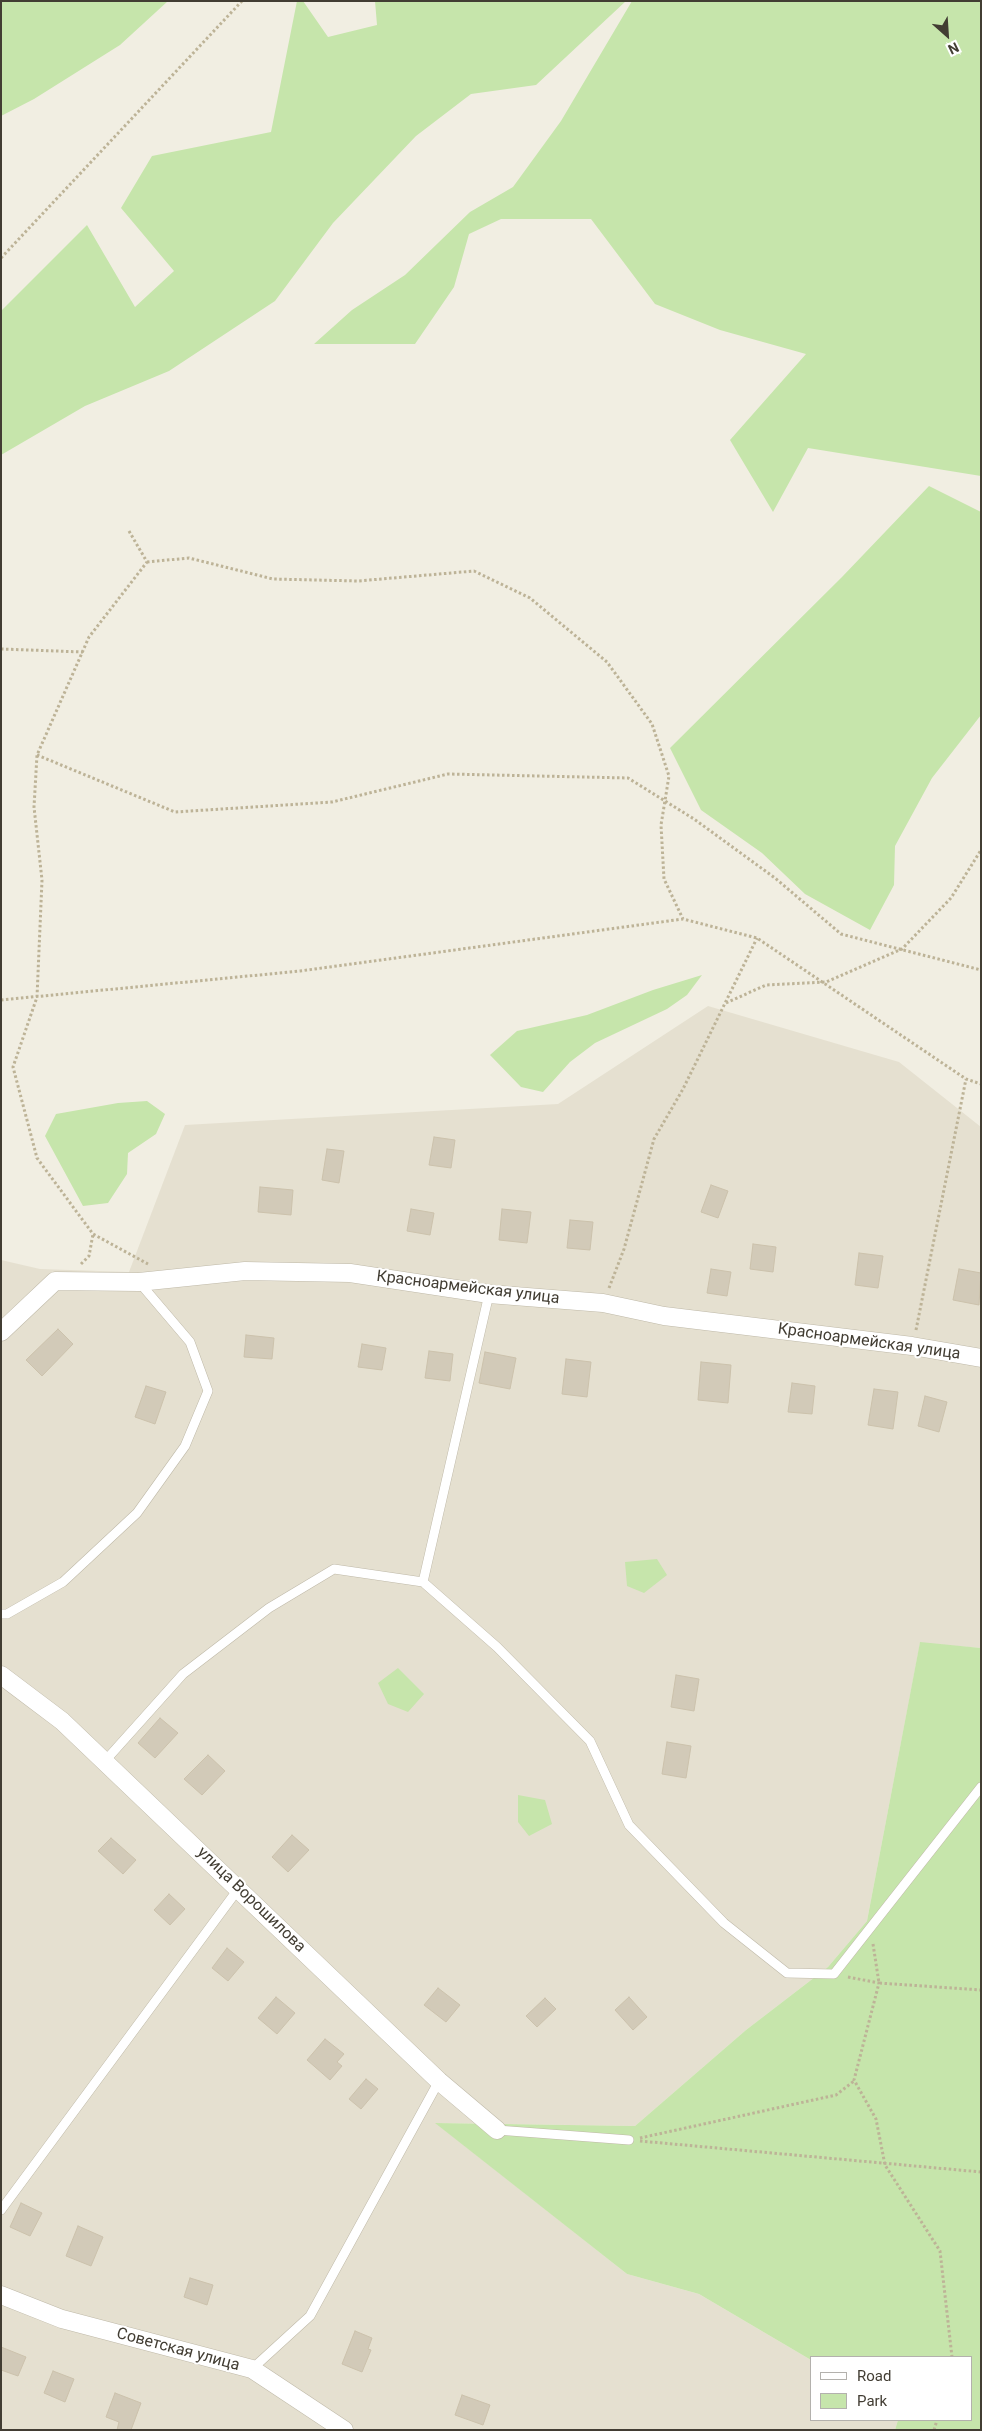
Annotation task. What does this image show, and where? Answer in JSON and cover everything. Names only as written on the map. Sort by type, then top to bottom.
[{"type":"street","name":"Красноармейская улица","points":[[55,1281],[139,1282],[245,1271],[350,1274],[488,1294],[603,1303],[664,1316],[912,1346],[981,1358]]},
{"type":"street","points":[[1,1332],[55,1281]]},
{"type":"street","name":"улица Ворошилова","points":[[1,1675],[62,1721],[439,2081],[497,2130]]},
{"type":"street","name":"Советская улица","points":[[1,2295],[62,2319],[252,2369],[344,2430]]},
{"type":"lane","points":[[1,1614],[6,1614],[63,1582],[137,1513],[185,1446],[208,1391],[190,1342],[139,1282]]},
{"type":"lane","points":[[423,1582],[488,1294]]},
{"type":"lane","points":[[105,1761],[183,1674],[268,1608],[334,1569],[423,1582],[497,1647],[590,1740],[629,1825],[724,1923],[788,1972],[834,1974],[981,1787]]},
{"type":"lane","points":[[1,2210],[239,1888]]},
{"type":"lane","points":[[252,2369],[310,2316],[439,2081]]},
{"type":"lane","points":[[497,2130],[629,2140]]},
{"type":"path","points":[[1,258],[242,1]]},
{"type":"path","points":[[129,531],[147,562]]},
{"type":"path","points":[[151,1265],[93,1234],[37,1158],[13,1067],[37,997],[42,880],[34,807],[38,755],[89,636],[147,562],[189,558],[273,579],[358,581],[474,571],[530,598],[606,662],[652,724],[669,776],[661,825],[664,879],[683,919]]},
{"type":"path","points":[[1,649],[83,652]]},
{"type":"path","points":[[38,755],[175,812],[332,802],[448,774],[628,778],[694,819],[775,878],[841,934],[981,970]]},
{"type":"path","points":[[725,1003],[766,985],[826,982],[902,949],[951,898],[981,850]]},
{"type":"path","points":[[1,1000],[300,971],[683,919],[757,938],[966,1079],[981,1084]]},
{"type":"path","points":[[603,1303],[624,1249],[654,1139],[683,1089],[757,938]]},
{"type":"path","points":[[912,1346],[966,1079]]},
{"type":"path","points":[[55,1281],[77,1268],[89,1256],[93,1234]]},
{"type":"path","points":[[629,2140],[836,2095],[854,2080],[879,1983],[871,1928]]},
{"type":"path","points":[[834,1974],[879,1983],[981,1990]]},
{"type":"path","points":[[854,2080],[876,2119],[885,2165],[940,2250],[952,2356]]},
{"type":"path","points":[[629,2140],[885,2165],[981,2172]]},
{"type":"shaded area","points":[[708,1006],[899,1062],[981,1127],[981,1648],[920,1643],[867,1921],[828,1967],[746,2030],[635,2126],[436,2123],[627,2274],[699,2294],[810,2359],[810,2421],[898,2421],[895,2430],[1,2430],[1,1260],[40,1269],[129,1272],[185,1125],[558,1104]]},
{"type":"green space","points":[[1,1],[168,1],[120,45],[34,99],[1,116]]},
{"type":"green space","points":[[297,1],[303,1],[328,37],[377,25],[375,1],[626,1],[536,85],[471,94],[416,136],[333,223],[275,301],[169,371],[85,406],[1,455],[1,311],[87,225],[135,307],[174,271],[121,208],[152,156],[271,132]]},
{"type":"green space","points":[[632,1],[981,1],[981,476],[808,448],[773,512],[730,440],[806,354],[720,330],[655,304],[591,219],[501,219],[469,234],[454,287],[415,344],[314,344],[352,310],[405,275],[470,212],[513,187],[561,121]]},
{"type":"green space","points":[[929,486],[981,512],[981,715],[932,778],[895,846],[894,885],[870,930],[805,894],[762,853],[701,810],[670,748],[842,577]]},
{"type":"green space","points":[[702,975],[687,995],[667,1009],[595,1043],[570,1062],[543,1092],[521,1087],[490,1055],[517,1031],[587,1015],[653,990]]},
{"type":"green space","points":[[147,1101],[165,1114],[156,1134],[128,1153],[127,1174],[108,1203],[83,1206],[45,1136],[56,1114],[118,1103]]},
{"type":"green space","points":[[657,1559],[667,1575],[644,1593],[627,1586],[625,1562]]},
{"type":"green space","points":[[920,1642],[981,1648],[981,2430],[895,2430],[898,2421],[972,2421],[972,2356],[810,2356],[810,2359],[699,2294],[627,2274],[435,2123],[635,2126],[746,2030],[828,1967],[867,1921]]},
{"type":"green space","points":[[398,1668],[424,1694],[408,1712],[388,1704],[378,1683]]},
{"type":"green space","points":[[518,1795],[545,1800],[552,1824],[529,1836],[518,1822]]},
{"type":"building","points":[[434,1137],[455,1140],[451,1168],[429,1165]]},
{"type":"building","points":[[327,1149],[344,1151],[339,1183],[322,1180]]},
{"type":"building","points":[[711,1185],[728,1191],[718,1218],[701,1212]]},
{"type":"building","points":[[260,1187],[293,1190],[291,1215],[258,1212]]},
{"type":"building","points":[[411,1209],[434,1213],[430,1235],[407,1231]]},
{"type":"building","points":[[502,1209],[531,1212],[527,1243],[499,1240]]},
{"type":"building","points":[[570,1220],[593,1222],[590,1250],[567,1248]]},
{"type":"building","points":[[753,1244],[776,1247],[773,1272],[750,1269]]},
{"type":"building","points":[[859,1253],[883,1256],[878,1288],[855,1285]]},
{"type":"building","points":[[711,1269],[731,1272],[727,1296],[707,1293]]},
{"type":"building","points":[[959,1269],[981,1273],[979,1305],[953,1300]]},
{"type":"building","points":[[58,1329],[73,1344],[42,1376],[26,1360]]},
{"type":"building","points":[[246,1335],[274,1338],[272,1359],[244,1357]]},
{"type":"building","points":[[362,1344],[386,1348],[382,1370],[358,1367]]},
{"type":"building","points":[[429,1351],[453,1354],[450,1381],[425,1378]]},
{"type":"building","points":[[485,1352],[516,1358],[510,1389],[479,1383]]},
{"type":"building","points":[[566,1359],[591,1362],[587,1397],[562,1394]]},
{"type":"building","points":[[701,1362],[731,1365],[728,1403],[698,1400]]},
{"type":"building","points":[[792,1383],[815,1386],[812,1414],[788,1412]]},
{"type":"building","points":[[146,1386],[166,1392],[155,1424],[135,1417]]},
{"type":"building","points":[[874,1389],[898,1392],[893,1429],[868,1425]]},
{"type":"building","points":[[925,1396],[947,1402],[939,1432],[918,1426]]},
{"type":"building","points":[[676,1675],[699,1679],[694,1711],[671,1707]]},
{"type":"building","points":[[160,1718],[178,1733],[155,1758],[138,1743]]},
{"type":"building","points":[[667,1742],[691,1746],[686,1778],[662,1774]]},
{"type":"building","points":[[208,1755],[225,1771],[202,1795],[184,1779]]},
{"type":"building","points":[[292,1835],[309,1850],[288,1872],[272,1857]]},
{"type":"building","points":[[111,1838],[136,1860],[123,1874],[98,1851]]},
{"type":"building","points":[[169,1894],[185,1909],[170,1925],[154,1910]]},
{"type":"building","points":[[227,1948],[244,1962],[228,1981],[212,1968]]},
{"type":"building","points":[[438,1988],[460,2005],[446,2022],[424,2005]]},
{"type":"building","points":[[276,1997],[295,2013],[277,2034],[258,2018]]},
{"type":"building","points":[[629,1997],[647,2017],[633,2030],[615,2010]]},
{"type":"building","points":[[545,1998],[556,2009],[537,2027],[526,2016]]},
{"type":"building","points":[[325,2039],[344,2054],[337,2062],[342,2066],[330,2080],[307,2060]]},
{"type":"building","points":[[366,2079],[378,2089],[361,2109],[349,2099]]},
{"type":"building","points":[[21,2203],[42,2213],[30,2236],[10,2227]]},
{"type":"building","points":[[78,2226],[103,2237],[91,2266],[66,2256]]},
{"type":"building","points":[[190,2278],[213,2285],[207,2305],[184,2297]]},
{"type":"building","points":[[355,2331],[372,2338],[368,2349],[371,2350],[362,2372],[342,2364]]},
{"type":"building","points":[[1,2347],[26,2357],[18,2376],[1,2370]]},
{"type":"building","points":[[53,2371],[74,2379],[65,2402],[44,2393]]},
{"type":"building","points":[[115,2393],[141,2403],[131,2430],[117,2430],[119,2422],[106,2417]]},
{"type":"building","points":[[462,2395],[490,2405],[483,2425],[455,2415]]}]
